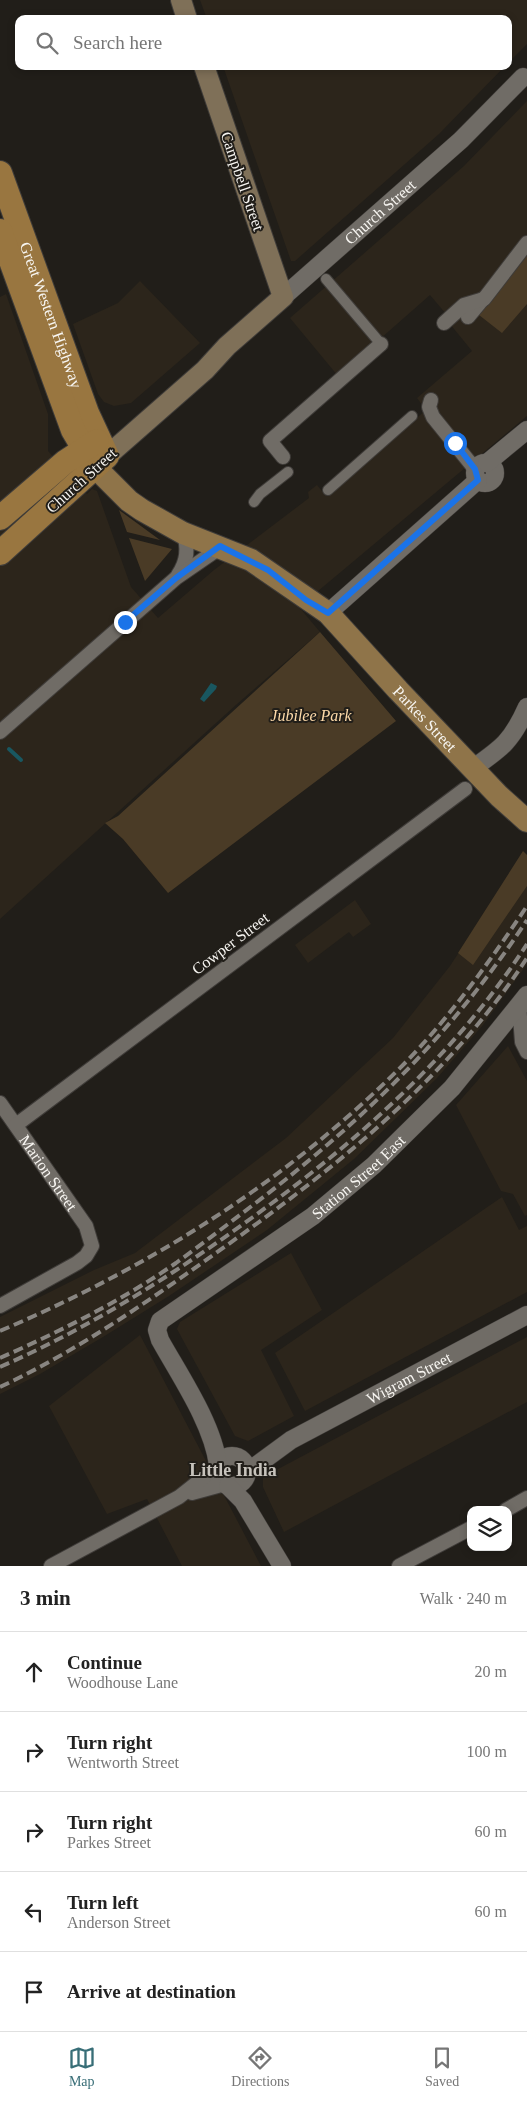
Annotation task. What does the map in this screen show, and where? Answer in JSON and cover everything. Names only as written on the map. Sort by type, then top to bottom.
[{"type":"highway","name":"Great Western Highway","points":[[0,173],[87,413],[92,448]]},
{"type":"highway","name":"Great Western Highway","points":[[0,231],[92,448]]},
{"type":"highway","name":"Church Street","points":[[0,518],[64,462],[92,448]]},
{"type":"highway","name":"Church Street","points":[[0,553],[92,448]]},
{"type":"main road","points":[[181,0],[186,15]]},
{"type":"main road","name":"Campbell Street","points":[[205,70],[282,297]]},
{"type":"main road","name":"Church Street","points":[[92,448],[136,415],[197,360],[227,346],[282,297]]},
{"type":"main road","name":"Parkes Street","points":[[92,448],[129,501],[183,533],[220,546],[268,570],[306,600],[328,613]]},
{"type":"main road","name":"Parkes Street","points":[[92,448],[148,499],[182,517],[252,545],[279,560],[316,590],[328,613],[398,690],[469,779],[527,821]]},
{"type":"street","name":"Church Street","points":[[282,297],[461,140],[526,79]]},
{"type":"street","points":[[468,317],[527,243]]},
{"type":"street","points":[[283,457],[270,441],[381,344],[326,279]]},
{"type":"street","points":[[444,323],[464,305],[484,299]]},
{"type":"street","points":[[328,490],[412,416]]},
{"type":"street","points":[[328,613],[527,430]]},
{"type":"street","points":[[483,469],[527,440]]},
{"type":"street","points":[[254,502],[260,494],[288,472]]},
{"type":"street","points":[[176,578],[186,558],[187,545],[183,533]]},
{"type":"street","points":[[0,732],[176,578],[220,546]]},
{"type":"street","points":[[469,779],[507,744],[516,732],[527,707]]},
{"type":"street","name":"Cowper Street","points":[[16,1126],[469,779]]},
{"type":"street","points":[[525,1002],[522,1042],[527,1052]]},
{"type":"street","name":"Station Street East","points":[[231,1471],[215,1449],[201,1416],[160,1340],[158,1325],[167,1314],[226,1277],[313,1216],[374,1164],[452,1088],[525,1002]]},
{"type":"street","name":"Marion Street","points":[[0,1102],[86,1226],[92,1246],[82,1260],[0,1306]]},
{"type":"street","name":"Wigram Street","points":[[51,1566],[527,1315]]},
{"type":"street","points":[[231,1471],[243,1501],[282,1566]]},
{"type":"street","points":[[512,1507],[527,1498]]},
{"type":"street","points":[[399,1566],[467,1530]]},
{"type":"shaded area","points":[[200,0],[527,0],[527,44],[512,59],[512,15],[206,15]]},
{"type":"shaded area","points":[[224,70],[501,70],[439,134],[295,261],[291,261]]},
{"type":"shaded area","points":[[527,101],[527,416],[299,607],[320,632],[237,704],[0,919],[0,297],[6,294],[48,414],[48,451],[87,494],[92,489],[97,491],[131,587],[158,618],[214,570],[309,498],[308,492],[317,485],[326,496],[426,410],[417,398],[472,351],[450,324],[452,321],[430,295],[338,376],[290,318],[464,166]]},
{"type":"shaded area","points":[[140,281],[200,343],[131,403],[114,406],[104,402],[98,394],[73,324],[118,303]]},
{"type":"shaded area","points":[[527,855],[527,964],[483,1025],[437,1078],[354,1159],[267,1230],[169,1296],[103,1337],[40,1374],[0,1394],[0,1317],[94,1270],[135,1253],[286,1138],[393,1038],[450,966],[504,883]]},
{"type":"shaded area","points":[[355,900],[371,924],[353,937],[349,932],[308,963],[295,945]]},
{"type":"shaded area","points":[[508,1046],[527,1081],[527,1215],[525,1216],[513,1194],[501,1191],[456,1105]]},
{"type":"shaded area","points":[[502,1197],[519,1230],[527,1226],[527,1292],[305,1411],[275,1353]]},
{"type":"shaded area","points":[[291,1253],[322,1310],[261,1350],[294,1416],[248,1441],[235,1436],[177,1329],[180,1322]]},
{"type":"shaded area","points":[[140,1335],[261,1566],[182,1566],[147,1499],[107,1514],[49,1406]]},
{"type":"shaded area","points":[[527,1337],[527,1402],[284,1532],[263,1487],[263,1477]]},
{"type":"green space","points":[[527,256],[527,304],[502,333],[479,315]]},
{"type":"green space","points":[[119,510],[160,540],[127,532]]},
{"type":"green space","points":[[129,538],[172,549],[145,581]]},
{"type":"green space","name":"Jubilee Park","points":[[320,632],[396,721],[168,893],[123,839],[105,823],[118,816]]},
{"type":"green space","points":[[523,851],[527,855],[527,886],[473,965],[458,953]]},
{"type":"water","points":[[211,683],[217,686],[216,689],[204,702],[200,699]]},
{"type":"waterway","points":[[9,749],[21,760]]},
{"type":"railway","points":[[0,1331],[56,1306],[164,1249],[265,1183],[313,1146],[404,1064],[438,1027],[469,988],[527,906]]},
{"type":"railway","points":[[0,1358],[90,1315],[155,1277],[210,1238],[304,1164],[375,1101],[440,1034],[470,998],[527,920]]},
{"type":"railway","points":[[0,1367],[67,1335],[131,1299],[253,1217],[330,1158],[403,1093],[437,1059],[499,984],[527,944]]},
{"type":"railway","points":[[0,1387],[57,1358],[138,1307],[260,1221],[345,1155],[424,1083],[461,1044],[527,958]]},
{"type":"district","name":"Little India","points":[[233,1470]]},
{"type":"route","points":[[125,622],[176,578],[207,558],[220,546],[268,570],[306,600],[328,613],[478,480],[474,472],[475,469],[455,443]]}]
